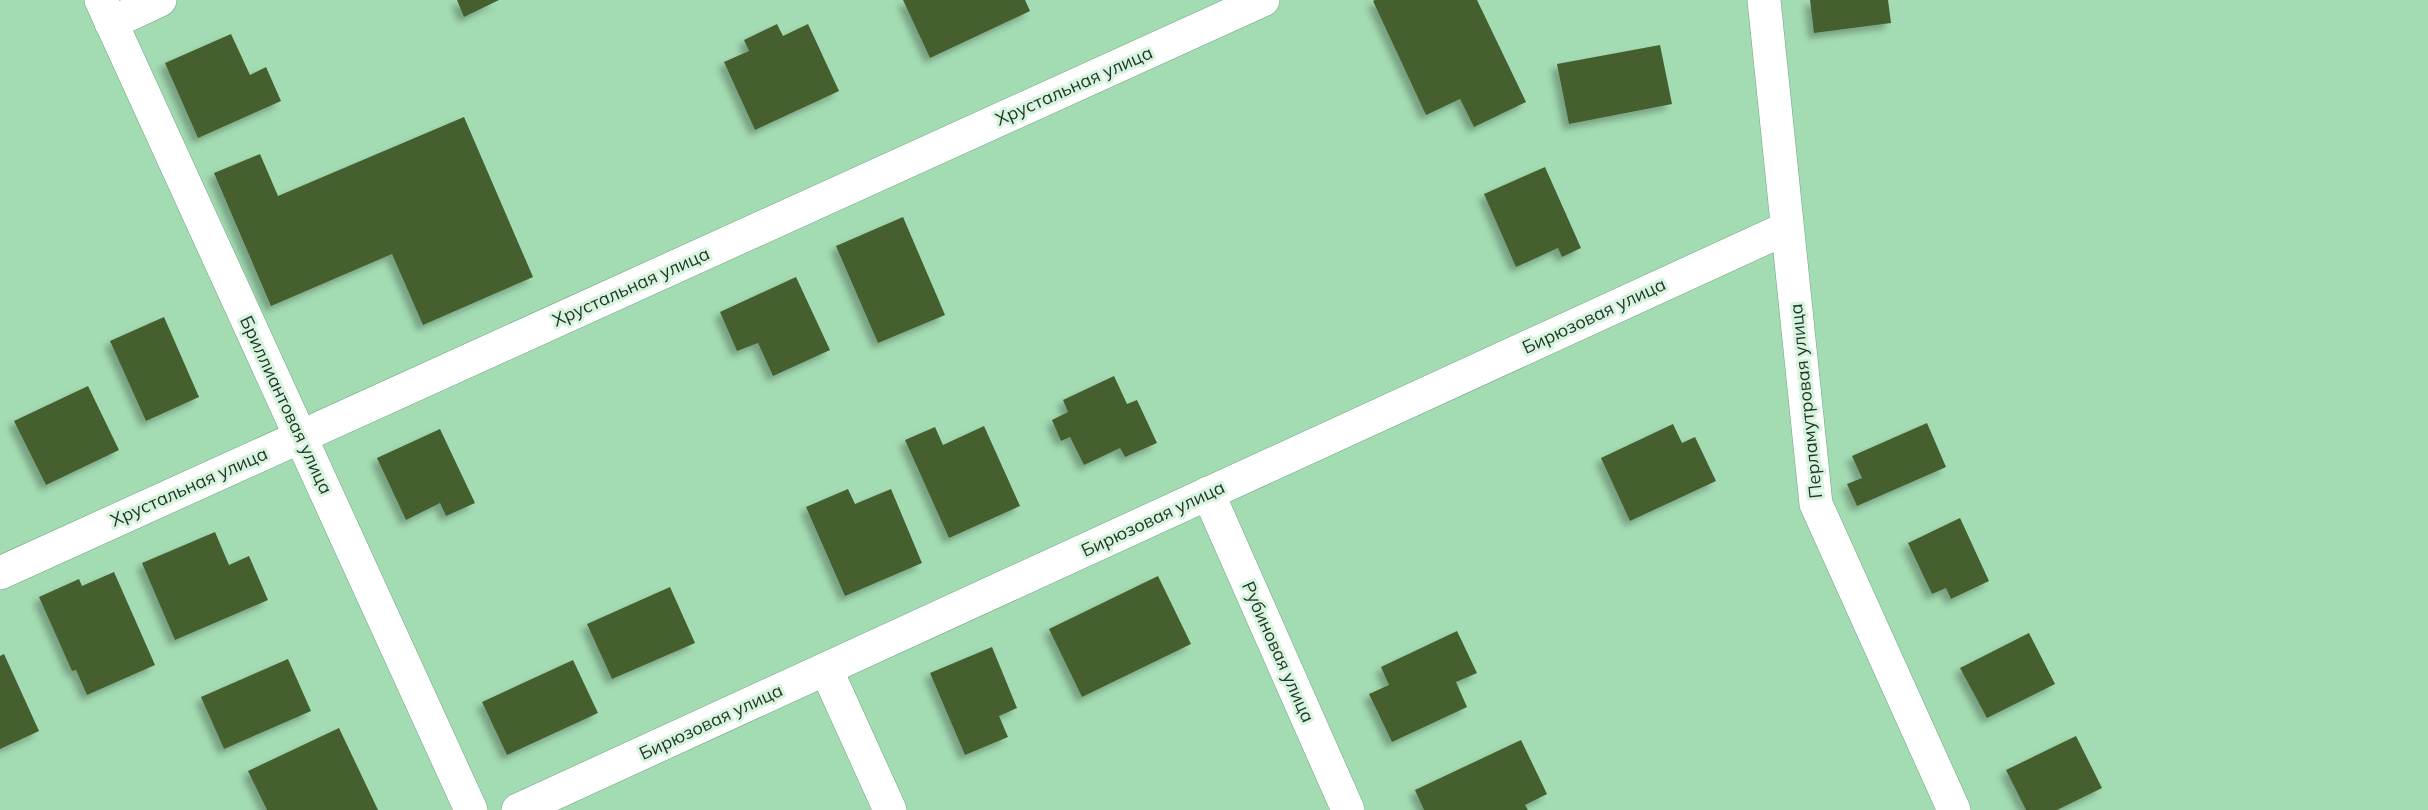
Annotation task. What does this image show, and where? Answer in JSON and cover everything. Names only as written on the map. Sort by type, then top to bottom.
[{"type":"street","points":[[106,11],[160,0]]},
{"type":"street","name":"Хрустальная улица","points":[[0,573],[1263,0]]},
{"type":"street","name":"Перламутровая улица","points":[[1764,0],[1816,504],[1954,810]]},
{"type":"street","name":"Бриллиантовая улица","points":[[106,11],[471,810]]},
{"type":"street","name":"Бирюзовая улица","points":[[518,810],[1787,228]]},
{"type":"street","name":"Рубиновая улица","points":[[1208,493],[1348,810]]},
{"type":"street","points":[[826,669],[890,810]]},
{"type":"building","points":[[457,0],[499,0],[464,17]]},
{"type":"building","points":[[903,0],[1025,0],[1030,11],[930,58]]},
{"type":"building","points":[[1477,0],[1526,102],[1474,127],[1460,99],[1426,115],[1373,1]]},
{"type":"building","points":[[1810,0],[1888,0],[1891,23],[1814,33]]},
{"type":"building","points":[[777,24],[783,36],[808,24],[839,91],[755,130],[724,62],[749,51],[744,40]]},
{"type":"building","points":[[231,34],[250,75],[266,67],[281,101],[198,138],[165,63]]},
{"type":"building","points":[[1660,45],[1672,104],[1569,124],[1557,64]]},
{"type":"building","points":[[464,117],[533,277],[423,325],[392,254],[271,306],[214,173],[260,154],[278,196]]},
{"type":"building","points":[[1545,167],[1581,248],[1562,257],[1558,248],[1516,267],[1484,194]]},
{"type":"building","points":[[903,217],[945,315],[878,343],[836,246]]},
{"type":"building","points":[[796,277],[830,350],[773,376],[758,343],[737,351],[720,312]]},
{"type":"building","points":[[164,317],[199,397],[146,421],[110,341]]},
{"type":"building","points":[[1114,376],[1127,404],[1137,400],[1157,443],[1125,457],[1120,448],[1084,465],[1070,437],[1061,441],[1052,420],[1068,412],[1063,400]]},
{"type":"building","points":[[88,386],[119,450],[46,485],[14,421]]},
{"type":"building","points":[[1927,423],[1946,467],[1857,506],[1847,484],[1862,478],[1852,456]]},
{"type":"building","points":[[1673,424],[1682,443],[1695,437],[1716,481],[1630,521],[1601,458]]},
{"type":"building","points":[[984,426],[1020,506],[949,538],[905,440],[935,427],[943,445]]},
{"type":"building","points":[[440,429],[475,503],[446,516],[440,503],[406,520],[377,458]]},
{"type":"building","points":[[848,489],[855,504],[891,489],[922,563],[845,596],[806,507]]},
{"type":"building","points":[[1960,518],[1989,581],[1951,599],[1946,588],[1932,594],[1908,543]]},
{"type":"building","points":[[215,532],[229,565],[249,556],[268,600],[175,640],[142,563]]},
{"type":"building","points":[[114,572],[155,665],[87,695],[76,670],[72,671],[39,597],[79,579],[82,586]]},
{"type":"building","points":[[1158,576],[1191,644],[1082,697],[1049,629]]},
{"type":"building","points":[[670,587],[695,643],[612,679],[587,624]]},
{"type":"building","points":[[1457,631],[1477,673],[1456,682],[1467,707],[1392,742],[1369,694],[1389,685],[1381,667]]},
{"type":"building","points":[[2029,633],[2055,684],[1987,718],[1960,668]]},
{"type":"building","points":[[992,647],[1017,708],[999,716],[1008,737],[965,755],[930,673]]},
{"type":"building","points":[[4,654],[39,731],[0,749],[0,656]]},
{"type":"building","points":[[288,659],[311,711],[224,749],[201,697]]},
{"type":"building","points":[[573,660],[598,713],[507,755],[482,702]]},
{"type":"building","points":[[339,728],[378,810],[267,810],[248,771]]},
{"type":"building","points":[[2076,736],[2102,788],[2057,810],[2026,810],[2006,770]]},
{"type":"building","points":[[1521,740],[1547,794],[1525,805],[1528,810],[1424,810],[1415,790]]}]
